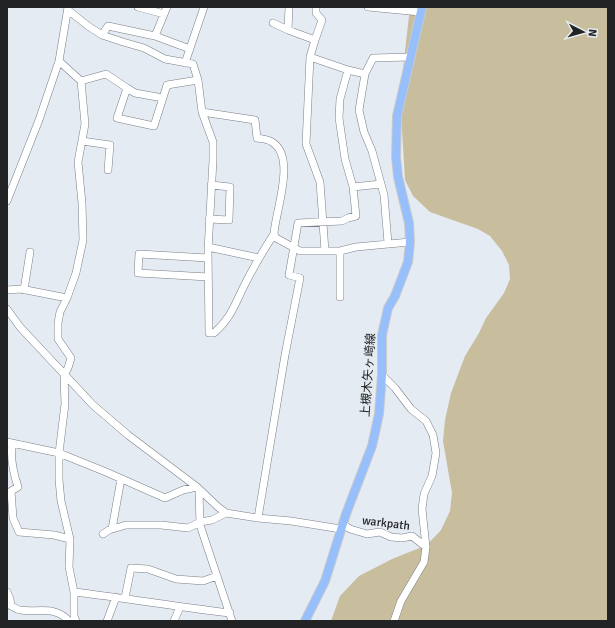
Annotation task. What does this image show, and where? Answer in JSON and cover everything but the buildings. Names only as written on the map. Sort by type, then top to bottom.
[{"type":"main road","name":"上槻木矢ヶ崎線","points":[[305,621],[325,581],[342,526],[372,446],[379,414],[382,375],[382,335],[388,308],[395,296],[408,262],[410,242],[409,222],[398,177],[395,142],[396,116],[421,10]]},
{"type":"street","points":[[138,7],[166,10],[155,36]]},
{"type":"street","points":[[185,63],[204,7]]},
{"type":"street","points":[[288,30],[289,7]]},
{"type":"street","points":[[316,7],[316,12],[322,20],[310,56],[306,144],[320,182],[325,251]]},
{"type":"street","points":[[368,7],[421,10]]},
{"type":"street","points":[[68,8],[88,26],[102,35],[144,48],[165,59],[194,64],[198,80],[202,112],[213,142],[208,277],[209,333],[214,333],[224,325],[231,314],[259,258],[274,234],[274,226],[280,207],[285,168],[279,149],[272,142],[257,138],[255,120],[202,112]]},
{"type":"street","points":[[7,201],[39,120],[59,61],[68,8]]},
{"type":"street","points":[[273,23],[315,40]]},
{"type":"street","points":[[102,35],[108,26],[155,36],[190,49]]},
{"type":"street","points":[[310,56],[348,70],[365,74]]},
{"type":"street","points":[[388,243],[381,184],[372,151],[364,132],[359,110],[365,74],[373,58],[410,57]]},
{"type":"street","points":[[59,61],[81,81],[85,124],[78,162],[82,203],[83,240],[76,273],[60,312],[58,323],[58,339],[71,358],[64,375],[65,404],[59,453],[59,480],[61,501],[70,539],[69,567],[74,592],[74,616],[76,621]]},
{"type":"street","points":[[258,518],[285,355],[300,278],[288,275],[298,223],[342,221],[356,216],[353,187],[345,159],[339,118],[340,99],[348,70]]},
{"type":"street","points":[[81,81],[106,74],[135,93],[163,98]]},
{"type":"street","points":[[127,88],[118,118],[154,126],[167,85],[198,80]]},
{"type":"street","points":[[82,141],[110,145],[108,170]]},
{"type":"street","points":[[353,187],[381,184]]},
{"type":"street","points":[[209,219],[229,220],[230,187],[212,185]]},
{"type":"street","points":[[274,234],[276,238],[300,251],[340,251],[356,247],[410,242]]},
{"type":"street","points":[[208,247],[259,258]]},
{"type":"street","points":[[340,251],[340,297]]},
{"type":"street","points":[[24,290],[30,252]]},
{"type":"street","points":[[208,258],[140,254],[138,273],[208,277]]},
{"type":"street","points":[[7,290],[24,290],[67,298]]},
{"type":"street","points":[[7,309],[20,327],[83,396],[110,420],[198,489],[218,508],[226,513]]},
{"type":"street","points":[[382,375],[411,408],[426,421],[433,435],[436,453],[432,476],[424,494],[422,509],[426,547],[424,562],[401,601],[394,621]]},
{"type":"street","points":[[70,539],[54,535],[18,532],[12,511],[11,491],[18,486],[14,476],[10,442],[59,453],[165,498],[183,490],[198,489]]},
{"type":"street","points":[[112,529],[121,479]]},
{"type":"street","points":[[198,489],[200,522],[208,552],[232,621]]},
{"type":"street","points":[[103,534],[112,529],[126,525],[145,524],[188,528],[200,522],[212,520],[226,513]]},
{"type":"street","name":"warkpath","points":[[226,513],[258,518],[342,526],[367,534],[380,532],[390,537],[402,538],[412,536],[426,547]]},
{"type":"street","points":[[125,598],[131,568],[148,569],[176,579],[203,581],[217,576]]},
{"type":"street","points":[[7,592],[11,606],[17,610],[50,610],[65,617],[69,621]]},
{"type":"street","points":[[74,592],[125,598],[180,607],[230,612]]},
{"type":"street","points":[[107,621],[116,597]]},
{"type":"street","points":[[174,621],[180,607]]},
{"type":"shaded area","points":[[410,7],[608,7],[608,621],[331,621],[340,596],[359,576],[392,559],[427,545],[441,530],[450,511],[452,493],[443,441],[445,420],[451,393],[465,356],[486,318],[504,293],[510,279],[509,265],[502,251],[490,236],[478,229],[430,212],[413,196],[405,180],[400,96]]}]
